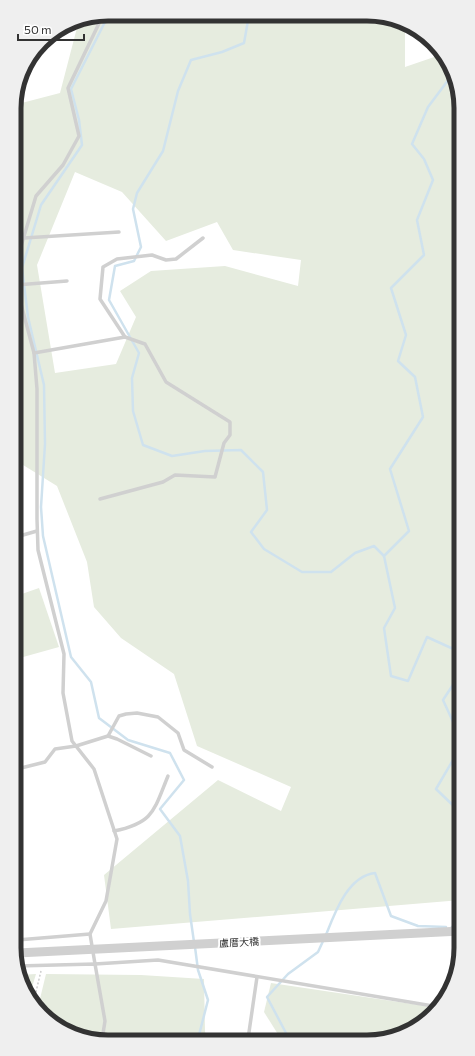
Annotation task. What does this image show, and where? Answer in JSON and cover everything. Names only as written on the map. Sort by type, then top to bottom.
[{"type":"street","name":"盧厝大橋","points":[[21,953],[454,931]]},
{"type":"lane","points":[[21,249],[36,196],[63,165],[79,136],[68,88],[100,21]]},
{"type":"lane","points":[[25,238],[119,232]]},
{"type":"lane","points":[[126,338],[100,299],[103,267],[117,259],[141,256],[152,255],[166,260],[176,259],[203,238]]},
{"type":"lane","points":[[21,285],[68,281]]},
{"type":"lane","points":[[21,298],[34,353],[37,389],[38,550],[64,654],[63,693],[72,741],[94,769],[117,839],[106,901],[90,934],[105,1020],[103,1035]]},
{"type":"lane","points":[[34,353],[126,338],[137,341],[145,344],[166,382],[230,422],[230,435],[223,447],[215,477],[175,475],[163,482],[100,499]]},
{"type":"lane","points":[[21,536],[37,531]]},
{"type":"lane","points":[[21,768],[45,762],[55,749],[76,746],[109,734],[119,716],[138,713],[158,717],[178,734],[184,750],[212,767]]},
{"type":"lane","points":[[109,734],[151,756]]},
{"type":"lane","points":[[114,831],[134,827],[153,812],[168,776]]},
{"type":"lane","points":[[21,940],[90,934]]},
{"type":"lane","points":[[23,966],[95,964],[158,960],[432,1006]]},
{"type":"lane","points":[[249,1035],[257,977]]},
{"type":"path","points":[[35,995],[42,965]]},
{"type":"shaded area","points":[[102,21],[373,21],[405,30],[405,67],[437,56],[447,74],[451,85],[454,108],[454,901],[111,929],[104,875],[218,780],[281,811],[291,787],[197,746],[174,674],[121,638],[94,607],[87,562],[57,486],[21,464],[21,103],[60,93],[77,27]],"holes":[[[75,172],[122,192],[166,241],[217,222],[233,250],[301,260],[298,286],[225,266],[151,271],[120,291],[136,317],[116,364],[55,373],[37,265]]]},
{"type":"shaded area","points":[[39,588],[59,647],[21,658],[21,594]]},
{"type":"shaded area","points":[[36,974],[32,989],[28,982],[25,975]]},
{"type":"shaded area","points":[[46,974],[141,975],[204,979],[205,1032],[206,1035],[102,1035],[91,1033],[69,1026],[59,1020],[39,1001]]},
{"type":"shaded area","points":[[271,983],[431,1007],[424,1014],[406,1026],[390,1032],[367,1035],[278,1035],[264,1012]]},
{"type":"waterway","points":[[105,21],[71,89],[79,120],[82,145],[41,205],[22,268],[28,317],[44,385],[45,444],[41,507],[43,536],[71,657],[91,682],[99,718],[128,740],[170,753],[184,780],[160,809],[180,836],[188,881],[190,914],[194,942]]},
{"type":"waterway","points":[[248,21],[244,43],[222,52],[191,60],[178,91],[163,151],[137,193],[133,209],[141,247],[134,261],[115,266],[109,300],[139,353],[132,378],[133,411],[143,445],[172,456],[205,451],[241,450],[263,472],[267,510],[251,532],[264,549],[302,572],[331,572],[355,553],[374,546],[384,556]]},
{"type":"waterway","points":[[449,79],[428,107],[412,144],[424,159],[433,180],[417,220],[424,255],[391,288],[406,335],[398,361],[415,377],[423,417],[390,469],[409,531],[384,556],[395,608],[384,628],[391,676],[408,681],[427,637],[454,649]]},
{"type":"waterway","points":[[454,683],[443,700],[454,724]]},
{"type":"waterway","points":[[454,758],[436,789],[454,806]]},
{"type":"waterway","points":[[326,935],[338,906],[350,888],[357,881],[375,873],[391,916],[418,926],[446,927]]},
{"type":"waterway","points":[[451,928],[454,925]]},
{"type":"waterway","points":[[285,1035],[286,1033],[267,997],[288,974],[318,952],[324,939]]},
{"type":"waterway","points":[[195,947],[198,970],[208,1000],[199,1035]]}]
